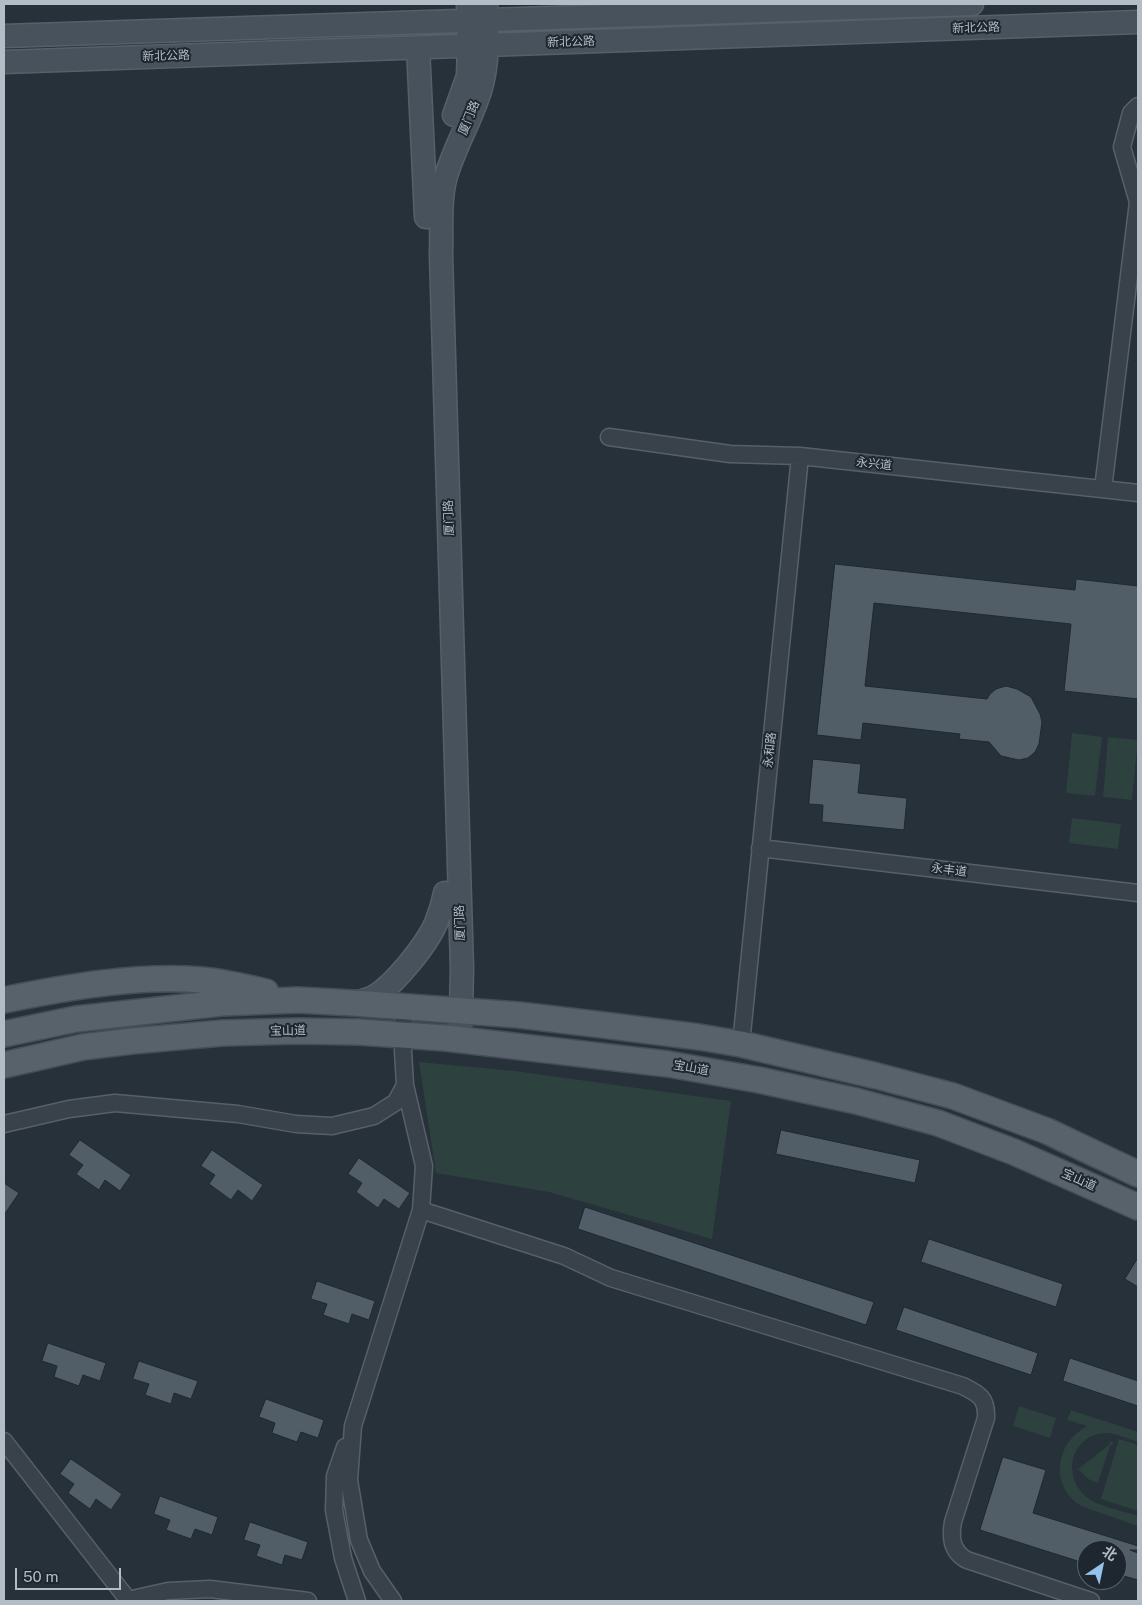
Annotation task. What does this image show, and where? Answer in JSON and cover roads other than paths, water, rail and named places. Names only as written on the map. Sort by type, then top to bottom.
[{"type":"main road","points":[[4,1000],[102,983],[202,980],[246,987],[298,1000]]},
{"type":"main road","points":[[4,1034],[76,1019],[222,1003],[298,1000],[454,1010],[594,1024],[741,1044],[953,1096],[1047,1131],[1138,1174]]},
{"type":"main road","name":"宝山道","points":[[4,1065],[83,1047],[132,1041],[222,1033],[297,1031],[403,1034],[668,1064],[759,1080],[938,1123],[1014,1152],[1138,1207]]},
{"type":"street","name":"新北公路","points":[[4,36],[477,12],[972,4]]},
{"type":"street","name":"厦门路","points":[[452,1039],[461,928],[441,255],[442,194],[447,175],[481,89],[485,70],[478,45],[477,12]]},
{"type":"street","name":"新北公路","points":[[4,62],[1138,22]]},
{"type":"street","name":"厦门路","points":[[454,1010],[445,893],[434,443],[426,217],[428,194],[436,164],[459,104],[478,45]]},
{"type":"street","points":[[418,47],[426,217]]},
{"type":"street","points":[[1103,489],[1138,202],[1122,147],[1131,113],[1138,106]]},
{"type":"street","name":"永兴道","points":[[609,437],[730,454],[800,456],[1138,492]]},
{"type":"street","name":"永和路","points":[[741,1044],[800,456]]},
{"type":"street","name":"永丰道","points":[[760,848],[1138,893]]},
{"type":"street","points":[[353,1003],[367,1000],[377,995],[414,958],[436,923],[445,893]]},
{"type":"street","points":[[357,1601],[343,1558],[334,1510],[335,1476],[421,1210],[424,1166],[405,1085],[404,1007]]},
{"type":"street","points":[[4,1124],[68,1109],[116,1103],[238,1114],[296,1124],[332,1126],[374,1116],[396,1102],[405,1085]]},
{"type":"street","points":[[421,1210],[564,1256],[610,1278],[971,1390],[984,1401],[986,1418],[951,1530],[954,1548],[960,1556],[967,1560],[1091,1601]]},
{"type":"street","points":[[352,1426],[348,1480],[359,1540],[372,1572],[393,1601]]},
{"type":"street","points":[[4,1441],[128,1601],[168,1591],[210,1588],[308,1601]]}]
